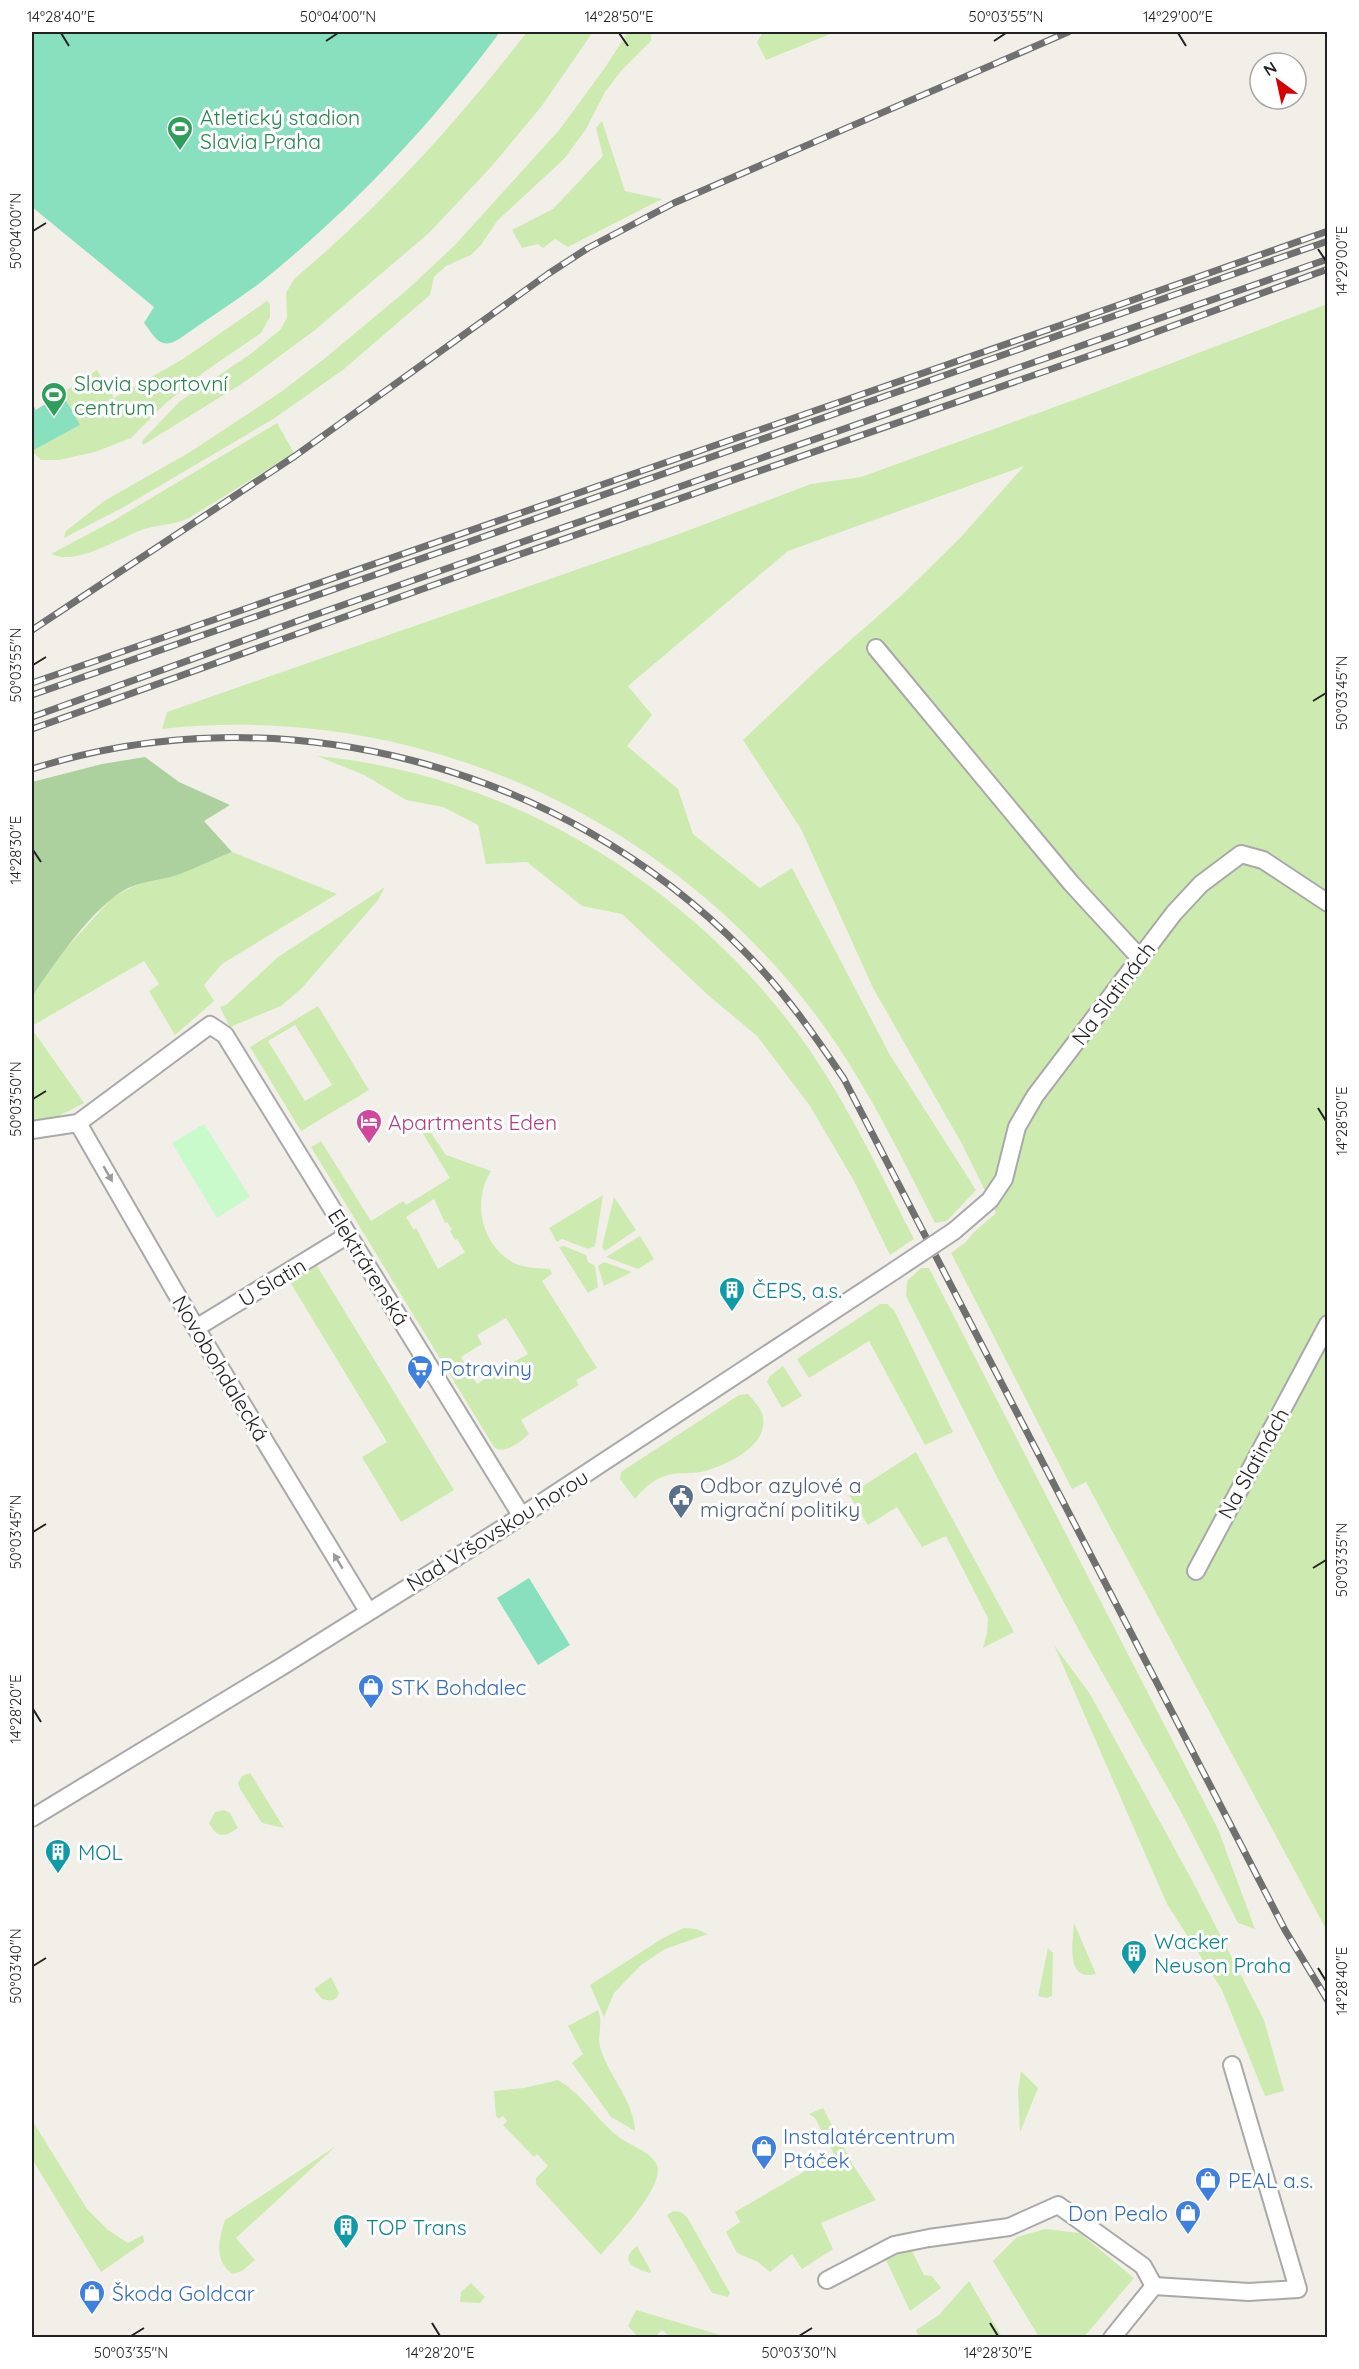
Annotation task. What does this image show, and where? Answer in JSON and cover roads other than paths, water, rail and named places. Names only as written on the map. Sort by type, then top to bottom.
[{"type":"street","points":[[876,648],[1071,883],[1140,958]]},
{"type":"street","name":"Na Slatinách","points":[[954,1231],[990,1200],[1004,1179],[1017,1127],[1035,1096],[1174,913],[1201,884],[1241,854],[1263,860],[1328,903]]},
{"type":"street","name":"Elektrárenská","points":[[78,1123],[210,1025],[225,1035],[521,1515]]},
{"type":"street","points":[[32,1130],[78,1123]]},
{"type":"street","name":"Novobohdalecká","points":[[78,1123],[196,1328],[368,1611]]},
{"type":"street","name":"Nad Vršovskou horou","points":[[32,1818],[281,1667],[521,1515],[954,1231]]},
{"type":"street","name":"U Slatin","points":[[196,1328],[348,1235]]},
{"type":"street","name":"Na Slatinách","points":[[1196,1571],[1328,1324]]},
{"type":"street","points":[[1154,2286],[1249,2292],[1298,2289],[1232,2065]]},
{"type":"street","points":[[827,2280],[894,2245],[1009,2227],[1058,2205],[1143,2266],[1154,2286]]},
{"type":"street","points":[[1112,2337],[1154,2286]]},
{"type":"railway","points":[[32,630],[295,456],[548,274],[588,248],[674,203],[1068,32]]},
{"type":"railway","points":[[32,683],[1328,231]]},
{"type":"railway","points":[[32,695],[1328,241]]},
{"type":"railway","points":[[32,717],[306,618],[1328,259]]},
{"type":"railway","points":[[32,729],[481,568],[1126,343],[1328,269]]},
{"type":"railway","points":[[32,769],[126,746],[222,738],[318,743],[412,760],[504,791],[590,833],[671,886],[743,950],[797,1012],[844,1079],[1285,1930],[1328,2001]]},
{"type":"place","name":"Atletický stadion Slavia Praha","points":[[180,152]]},
{"type":"place","name":"Slavia sportovní centrum","points":[[54,418]]},
{"type":"place","name":"Apartments Eden","points":[[369,1145]]},
{"type":"place","name":"ČEPS, a.s.","points":[[732,1313]]},
{"type":"place","name":"Potraviny","points":[[420,1391]]},
{"type":"place","name":"Odbor azylové a migrační politiky","points":[[681,1520]]},
{"type":"place","name":"STK Bohdalec","points":[[371,1710]]},
{"type":"place","name":"MOL","points":[[58,1875]]},
{"type":"place","name":"Wacker Neuson Praha","points":[[1134,1976]]},
{"type":"place","name":"Instalatércentrum Ptáček","points":[[764,2171]]},
{"type":"place","name":"PEAL a.s.","points":[[1208,2203]]},
{"type":"place","name":"Don Pealo","points":[[1188,2236]]},
{"type":"place","name":"TOP Trans","points":[[346,2250]]},
{"type":"place","name":"Škoda Goldcar","points":[[92,2316]]}]
